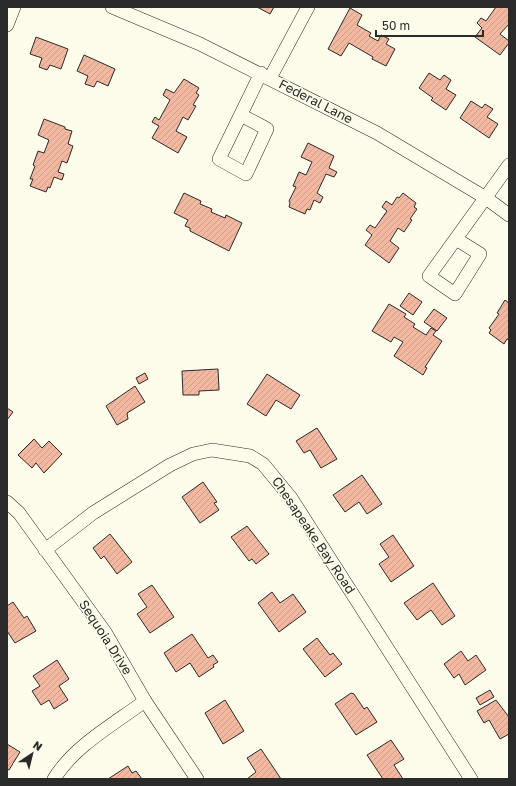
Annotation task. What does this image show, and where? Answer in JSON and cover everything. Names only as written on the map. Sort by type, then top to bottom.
[{"type":"street","points":[[7,25],[14,7]]},
{"type":"street","name":"Federal Lane","points":[[112,7],[200,44],[265,75],[378,133],[486,198],[509,215]]},
{"type":"street","points":[[241,115],[308,7]]},
{"type":"street","points":[[456,239],[509,165]]},
{"type":"street","name":"Chesapeake Bay Road","points":[[45,550],[93,513],[170,466],[193,454],[212,450],[233,452],[250,456],[263,464],[291,498],[471,779]]},
{"type":"street","name":"Sequoia Drive","points":[[7,502],[19,513],[105,632],[145,701],[197,779]]},
{"type":"street","points":[[54,779],[68,759],[145,701]]},
{"type":"building","points":[[257,7],[274,7],[270,14]]},
{"type":"building","points":[[496,7],[509,7],[509,24],[500,34],[509,41],[509,43],[500,55],[475,37],[482,28],[477,23],[481,18],[486,21]]},
{"type":"building","points":[[350,8],[362,15],[357,25],[371,33],[369,36],[378,41],[381,35],[389,39],[386,44],[395,49],[386,66],[372,59],[373,57],[349,43],[341,56],[328,49]]},
{"type":"building","points":[[36,37],[68,49],[61,69],[50,65],[47,70],[39,67],[42,58],[30,54]]},
{"type":"building","points":[[84,55],[115,69],[108,86],[97,81],[94,87],[85,84],[88,76],[77,71]]},
{"type":"building","points":[[429,73],[440,80],[444,75],[451,80],[446,89],[456,95],[446,110],[431,100],[433,98],[419,88]]},
{"type":"building","points":[[184,79],[199,88],[196,93],[199,95],[193,105],[196,106],[188,120],[183,117],[176,131],[187,137],[178,153],[152,138],[159,126],[152,122],[155,117],[159,120],[170,100],[163,95],[166,89],[174,93]]},
{"type":"building","points":[[471,101],[482,108],[485,104],[493,109],[487,117],[498,124],[489,138],[460,118]]},
{"type":"building","points":[[44,119],[72,131],[68,144],[73,146],[67,163],[62,161],[58,172],[64,174],[62,180],[54,177],[50,188],[48,187],[46,192],[30,186],[33,179],[30,179],[35,166],[33,165],[38,151],[44,153],[49,140],[38,135]]},
{"type":"building","points":[[308,143],[334,156],[329,168],[337,172],[334,177],[326,174],[317,193],[323,197],[320,203],[314,200],[310,210],[307,209],[305,214],[289,207],[289,201],[296,187],[293,186],[299,172],[306,175],[312,162],[301,157]]},
{"type":"building","points":[[184,193],[201,201],[200,204],[212,209],[211,212],[225,218],[226,215],[242,223],[229,251],[190,231],[190,228],[185,226],[188,220],[174,213]]},
{"type":"building","points":[[403,193],[416,203],[414,207],[417,209],[404,232],[398,228],[390,241],[399,248],[389,263],[365,245],[372,235],[366,230],[370,225],[375,228],[387,211],[382,207],[386,201],[392,205],[397,197],[399,198]]},
{"type":"building","points":[[409,293],[422,302],[413,315],[400,306]]},
{"type":"building","points":[[505,300],[509,303],[509,340],[507,339],[504,344],[489,333],[491,330],[489,328],[499,314],[497,313]]},
{"type":"building","points":[[389,304],[406,314],[404,317],[415,324],[413,327],[426,335],[431,328],[436,331],[433,335],[442,341],[425,367],[427,368],[423,375],[394,356],[403,342],[394,337],[391,342],[372,331]]},
{"type":"building","points":[[434,309],[447,318],[437,331],[424,322]]},
{"type":"building","points":[[218,369],[219,390],[199,391],[199,395],[183,395],[182,371]]},
{"type":"building","points":[[145,373],[148,379],[139,384],[136,378]]},
{"type":"building","points":[[267,374],[300,395],[291,409],[276,400],[266,416],[247,404]]},
{"type":"building","points":[[135,386],[145,402],[127,413],[128,419],[117,425],[106,406]]},
{"type":"building","points":[[7,408],[13,412],[7,420]]},
{"type":"building","points":[[317,428],[337,459],[321,468],[310,450],[304,453],[296,441]]},
{"type":"building","points":[[34,439],[42,448],[49,441],[62,454],[44,473],[36,463],[32,468],[18,455]]},
{"type":"building","points":[[362,475],[382,504],[367,514],[359,502],[345,512],[333,495]]},
{"type":"building","points":[[203,482],[217,502],[214,503],[219,510],[200,523],[182,497]]},
{"type":"building","points":[[247,526],[269,554],[256,564],[252,559],[249,561],[231,537]]},
{"type":"building","points":[[110,534],[132,562],[117,574],[104,556],[101,559],[93,548]]},
{"type":"building","points":[[393,535],[414,566],[391,582],[379,564],[389,557],[380,544]]},
{"type":"building","points":[[433,583],[455,616],[442,625],[431,610],[417,620],[404,603]]},
{"type":"building","points":[[152,585],[174,617],[150,633],[137,614],[147,607],[138,594]]},
{"type":"building","points":[[272,592],[280,603],[293,594],[306,612],[279,632],[258,603]]},
{"type":"building","points":[[13,602],[24,618],[27,616],[36,631],[15,643],[7,631],[7,606]]},
{"type":"building","points":[[192,634],[208,658],[213,655],[218,662],[213,665],[214,667],[199,677],[190,663],[176,672],[164,653]]},
{"type":"building","points":[[317,638],[330,655],[333,653],[342,664],[325,677],[303,649]]},
{"type":"building","points":[[461,651],[468,661],[476,655],[486,670],[465,685],[459,674],[454,678],[444,664]]},
{"type":"building","points":[[57,660],[69,679],[59,686],[68,700],[54,709],[49,700],[41,705],[32,691],[40,686],[33,676]]},
{"type":"building","points":[[490,690],[494,697],[480,705],[476,698]]},
{"type":"building","points":[[351,693],[354,694],[364,709],[367,707],[377,722],[356,735],[335,704]]},
{"type":"building","points":[[225,700],[244,731],[223,744],[205,713]]},
{"type":"building","points":[[496,700],[509,717],[509,734],[500,739],[489,720],[484,723],[477,711]]},
{"type":"building","points":[[391,740],[404,759],[394,765],[403,779],[383,779],[367,755]]},
{"type":"building","points":[[7,744],[20,752],[9,770],[7,769]]},
{"type":"building","points":[[261,749],[281,779],[247,779],[256,772],[247,758]]},
{"type":"building","points":[[128,766],[132,773],[136,771],[142,779],[108,779]]}]
